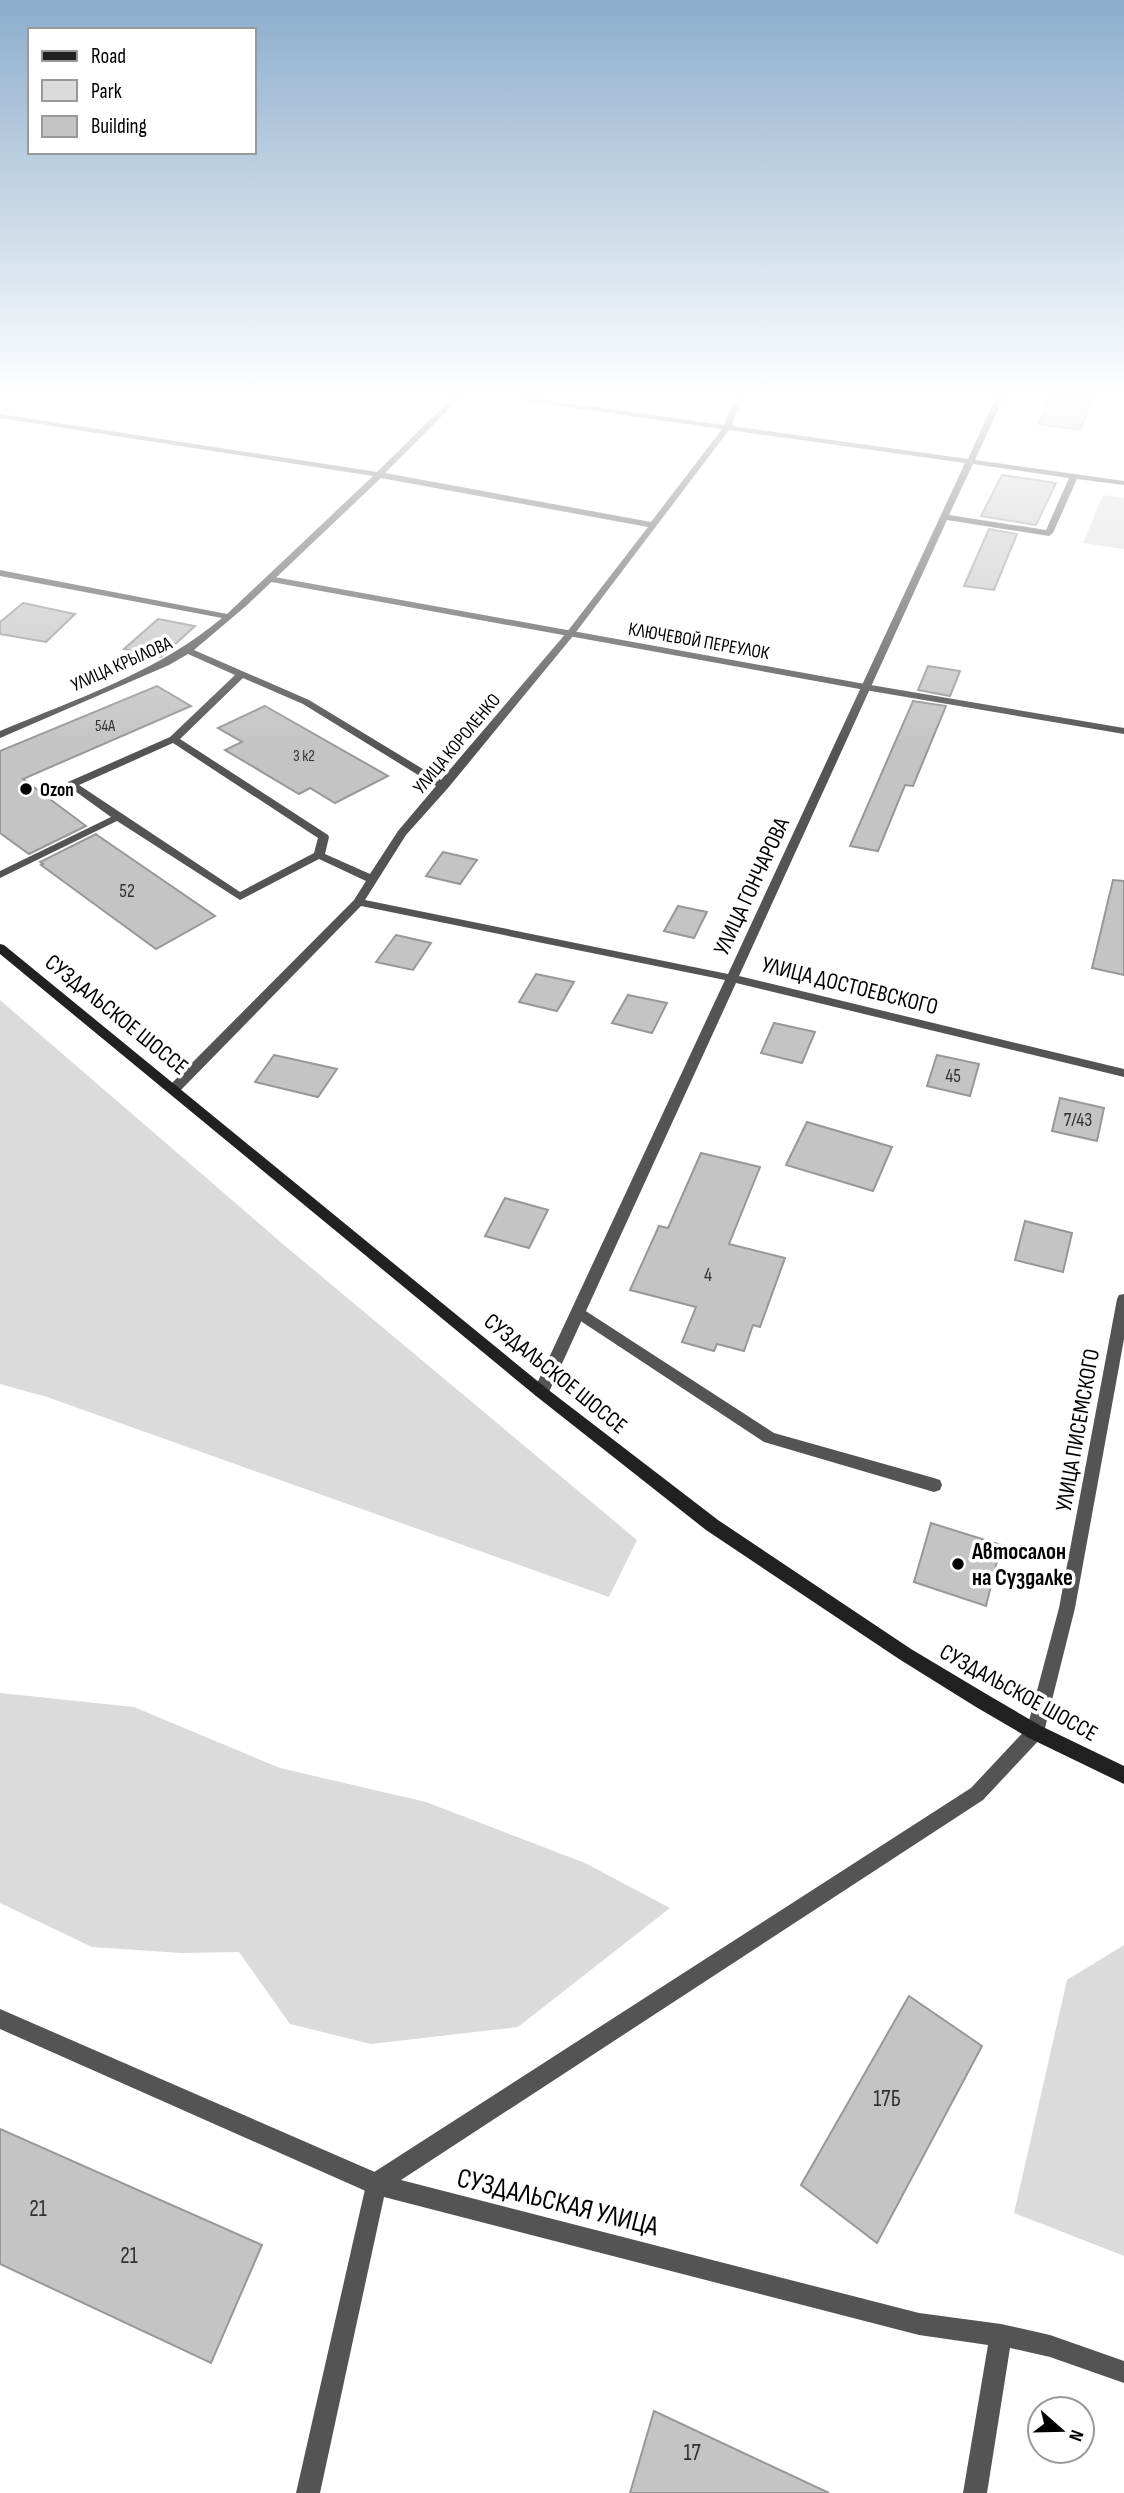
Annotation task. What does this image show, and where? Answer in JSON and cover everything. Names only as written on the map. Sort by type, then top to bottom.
[{"type":"main road","name":"СУЗДАЛЬСКОЕ ШОССЕ","points":[[0,947],[541,1392],[712,1525],[905,1654],[1035,1732],[1124,1776]]},
{"type":"street","name":"УЛИЦА КРЫЛОВА","points":[[0,735],[189,651],[337,515]]},
{"type":"street","points":[[600,515],[653,525]]},
{"type":"street","name":"УЛИЦА КОРОЛЕНКО","points":[[174,1089],[358,902],[402,833],[570,634],[660,515]]},
{"type":"street","points":[[944,517],[1049,533],[1057,515]]},
{"type":"street","name":"УЛИЦА ГОНЧАРОВА","points":[[541,1392],[944,517]]},
{"type":"street","points":[[0,573],[228,617]]},
{"type":"street","name":"КЛЮЧЕВОЙ ПЕРЕУЛОК","points":[[269,579],[1124,731]]},
{"type":"street","points":[[189,651],[306,702],[444,786]]},
{"type":"street","points":[[174,738],[324,836],[319,855],[240,897],[72,784],[174,738],[241,674]]},
{"type":"street","points":[[0,875],[118,817]]},
{"type":"street","points":[[319,855],[371,880]]},
{"type":"street","name":"УЛИЦА ДОСТОЕВСКОГО","points":[[358,902],[731,978],[1124,1073]]},
{"type":"street","name":"УЛИЦА ПИСЕМСКОГО","points":[[1035,1732],[1067,1608],[1124,1299]]},
{"type":"street","points":[[578,1312],[769,1438],[934,1485]]},
{"type":"street","points":[[308,2493],[376,2184],[976,1794],[1035,1732]]},
{"type":"street","name":"СУЗДАЛЬСКАЯ УЛИЦА","points":[[0,2019],[376,2184],[919,2324],[1001,2334],[1050,2346],[1124,2372]]},
{"type":"street","points":[[975,2493],[1001,2334]]},
{"type":"green space","points":[[1095,515],[1124,515],[1124,549],[1083,543]]},
{"type":"green space","points":[[0,1000],[284,1245],[637,1540],[609,1597],[47,1397],[0,1384]]},
{"type":"green space","points":[[0,1693],[134,1707],[280,1768],[426,1802],[585,1863],[670,1908],[518,2027],[371,2044],[290,2024],[239,1952],[181,1953],[92,1947],[0,1903]]},
{"type":"green space","points":[[1124,1945],[1124,2256],[1014,2213],[1067,1980]]},
{"type":"building","points":[[981,515],[1041,515],[1036,525]]},
{"type":"building","points":[[989,529],[1017,534],[994,590],[964,586]]},
{"type":"building","points":[[23,603],[75,614],[46,642],[0,634],[0,622]]},
{"type":"building","points":[[158,619],[195,626],[161,657],[124,649]]},
{"type":"building","points":[[928,666],[960,671],[950,696],[918,690]]},
{"type":"building","points":[[157,686],[191,706],[23,779],[86,826],[29,854],[0,833],[0,751]]},
{"type":"building","points":[[913,701],[946,706],[913,786],[905,785],[878,851],[850,846]]},
{"type":"building","points":[[265,706],[388,776],[335,803],[310,788],[299,794],[225,750],[242,742],[218,728]]},
{"type":"building","points":[[96,834],[215,916],[156,949],[41,865],[43,864],[40,862]]},
{"type":"building","points":[[443,852],[477,860],[460,884],[426,876]]},
{"type":"building","points":[[1113,880],[1124,881],[1124,975],[1092,968]]},
{"type":"building","points":[[678,906],[707,912],[694,938],[664,931]]},
{"type":"building","points":[[396,935],[431,943],[413,970],[376,962]]},
{"type":"building","points":[[536,974],[574,982],[557,1011],[519,1002]]},
{"type":"building","points":[[628,995],[667,1003],[652,1033],[612,1023]]},
{"type":"building","points":[[774,1023],[815,1032],[802,1063],[761,1053]]},
{"type":"building","points":[[274,1055],[337,1069],[318,1097],[255,1082]]},
{"type":"building","points":[[937,1055],[979,1064],[970,1096],[927,1086]]},
{"type":"building","points":[[1060,1098],[1104,1108],[1097,1141],[1052,1131]]},
{"type":"building","points":[[807,1122],[892,1147],[873,1191],[786,1165]]},
{"type":"building","points":[[701,1153],[760,1167],[729,1244],[785,1258],[760,1327],[753,1325],[744,1351],[717,1344],[714,1351],[682,1342],[696,1307],[630,1290],[659,1226],[668,1228]]},
{"type":"building","points":[[505,1198],[548,1210],[529,1248],[485,1236]]},
{"type":"building","points":[[1025,1221],[1072,1233],[1063,1272],[1015,1260]]},
{"type":"building","name":"Автосалон на Суздалке","points":[[931,1523],[1001,1545],[986,1606],[914,1582]]},
{"type":"building","points":[[909,1996],[982,2046],[877,2243],[801,2185]]},
{"type":"building","points":[[0,2129],[262,2245],[211,2363],[0,2264]]},
{"type":"building","points":[[654,2411],[829,2493],[630,2493]]},
{"type":"place","name":"Ozon","points":[[26,789]]},
{"type":"place","name":"Автосалон на Суздалке","points":[[958,1564]]}]
